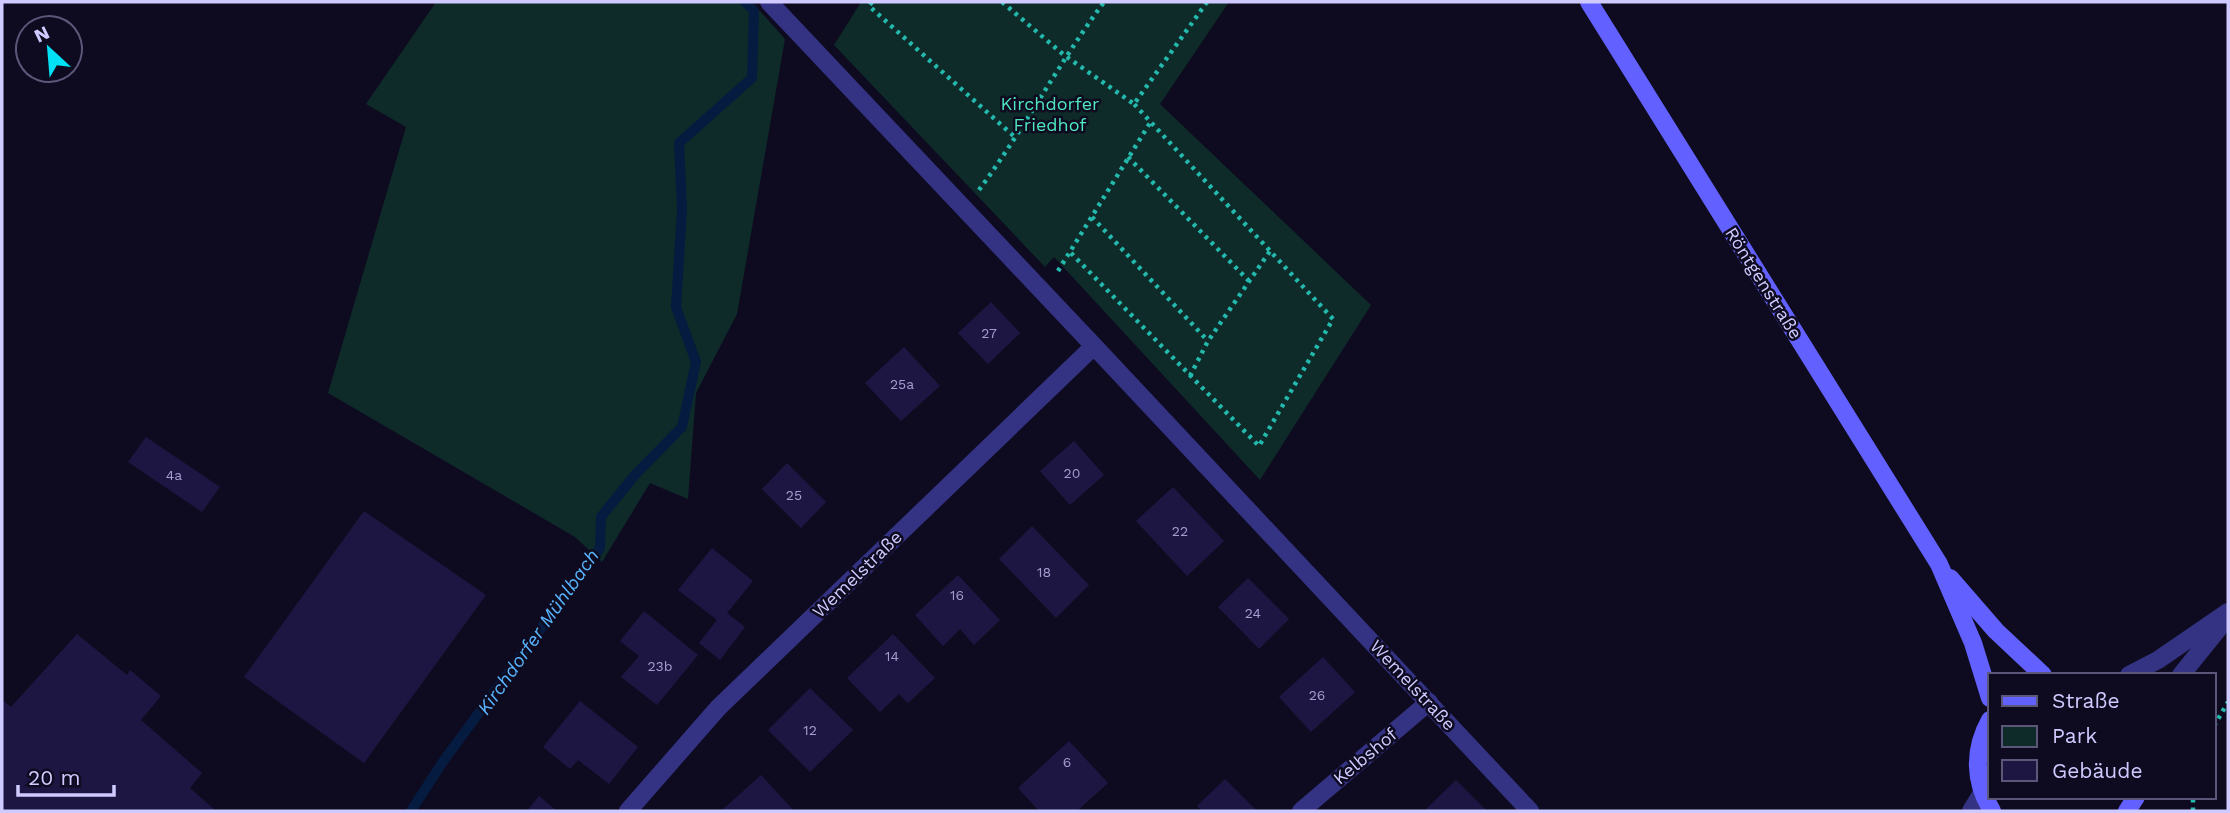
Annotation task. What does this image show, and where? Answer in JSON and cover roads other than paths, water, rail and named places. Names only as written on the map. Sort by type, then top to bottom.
[{"type":"main road","name":"Röntgenstraße","points":[[1589,2],[1939,564],[1996,631],[2041,673]]},
{"type":"main road","name":"Röntgenstraße","points":[[1939,564],[1973,643],[1988,692]]},
{"type":"main road","points":[[1988,725],[1978,752],[1977,773],[1982,793],[1992,811]]},
{"type":"street","name":"Wemelstraße","points":[[769,2],[1045,291],[1530,811]]},
{"type":"street","name":"Wemelstraße","points":[[628,811],[718,708],[1094,346]]},
{"type":"street","points":[[2133,673],[2228,615]]},
{"type":"street","points":[[2183,673],[2228,615]]},
{"type":"street","name":"Kelbshof","points":[[1301,811],[1429,702]]},
{"type":"street","points":[[1970,811],[1982,793]]},
{"type":"waterway","name":"Kirchdorfer Mühlbach","points":[[411,811],[442,763],[600,548],[601,517],[634,476],[682,427],[696,362],[676,307],[682,209],[679,143],[752,78],[754,11],[745,2]]},
{"type":"park label","name":"Kirchdorfer Friedhof","points":[[1050,113]]}]
